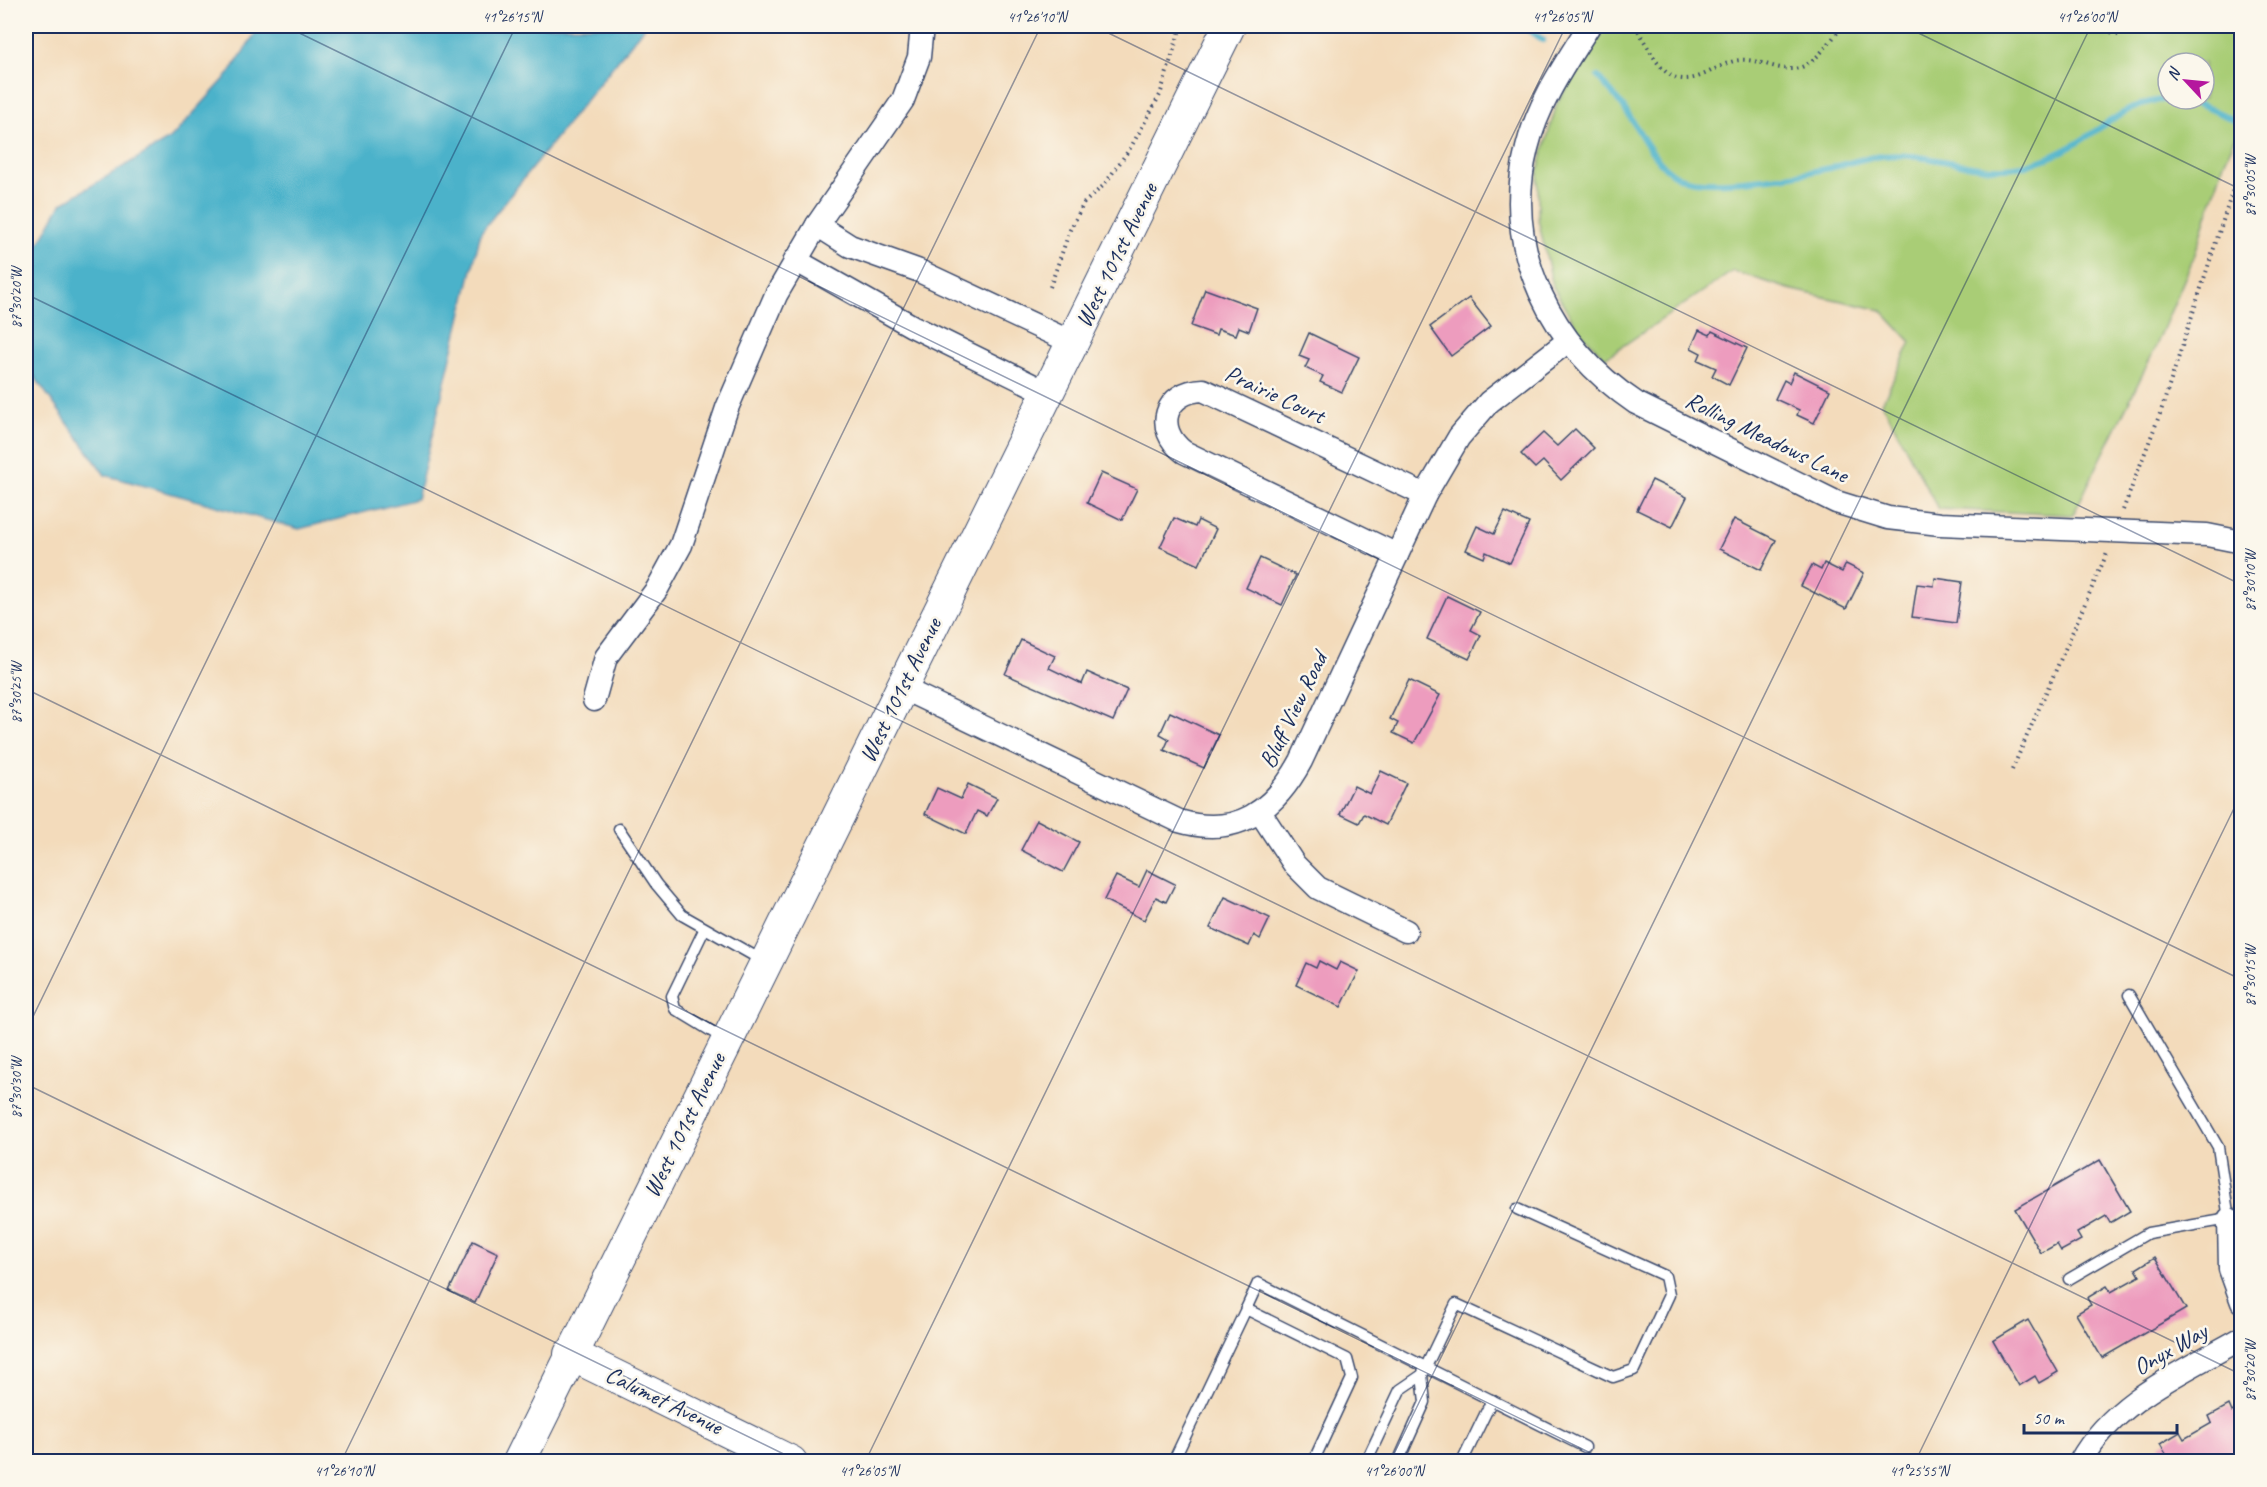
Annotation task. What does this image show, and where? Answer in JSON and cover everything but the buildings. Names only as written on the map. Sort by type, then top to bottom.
[{"type":"street","points":[[594,700],[606,657],[657,589],[681,545],[727,408],[747,359],[795,260],[896,113],[914,73],[922,26]]},
{"type":"street","name":"West 101st Avenue","points":[[519,1461],[1229,26]]},
{"type":"street","name":"Rolling Meadows Lane","points":[[1588,26],[1554,84],[1536,121],[1523,168],[1522,219],[1527,255],[1539,291],[1554,323],[1602,378],[1636,403],[1854,509],[1913,522],[2207,536],[2241,542]]},
{"type":"street","points":[[817,225],[850,246],[917,270],[1073,343]]},
{"type":"street","points":[[795,260],[912,326],[1048,393]]},
{"type":"street","name":"Bluff View Road","points":[[902,688],[1179,821],[1195,826],[1218,826],[1243,821],[1260,812],[1281,792],[1301,761],[1425,495],[1459,437],[1475,417],[1522,374],[1568,341]]},
{"type":"street","name":"Prairie Court","points":[[1397,555],[1184,452],[1168,436],[1166,417],[1169,409],[1183,394],[1203,390],[1425,495]]},
{"type":"street","points":[[1260,812],[1294,864],[1318,888],[1406,932]]},
{"type":"street","points":[[2229,1219],[2230,1269],[2241,1302]]},
{"type":"street","name":"Onyx Way","points":[[2080,1461],[2100,1431],[2121,1410],[2241,1338]]},
{"type":"street","name":"Calumet Avenue","points":[[570,1354],[743,1451],[791,1461]]},
{"type":"lane","points":[[619,829],[656,884],[682,915],[704,930],[765,962]]},
{"type":"lane","points":[[704,930],[672,996],[675,1009],[726,1040]]},
{"type":"lane","points":[[2069,1279],[2148,1233],[2229,1219],[2218,1147],[2129,995]]},
{"type":"lane","points":[[1366,1461],[1400,1390],[1424,1371],[1456,1304],[1613,1377],[1634,1370],[1669,1295],[1665,1276],[1517,1209]]},
{"type":"lane","points":[[1173,1461],[1258,1283],[1424,1371],[1492,1400],[1585,1447]]},
{"type":"lane","points":[[1246,1309],[1347,1359],[1352,1378],[1313,1461]]},
{"type":"lane","points":[[1398,1461],[1425,1402],[1424,1371]]},
{"type":"lane","points":[[1462,1461],[1492,1400]]},
{"type":"path","points":[[1050,287],[1070,230],[1084,203],[1104,185],[1131,147],[1160,95],[1181,26]]},
{"type":"path","points":[[1635,26],[1665,70],[1674,77],[1685,78],[1742,60],[1783,68],[1800,67],[1818,56],[1843,26]]},
{"type":"path","points":[[2094,26],[2116,34],[2174,26]]},
{"type":"path","points":[[2012,770],[2090,596],[2162,411],[2241,162]]},
{"type":"green space","points":[[1605,26],[2241,26],[2241,126],[2224,163],[2195,254],[2153,353],[2073,515],[1938,509],[1882,403],[1911,342],[1881,310],[1789,289],[1733,271],[1605,358],[1578,329],[1553,287],[1538,219],[1538,170],[1557,103]]},
{"type":"water","points":[[260,26],[645,26],[481,232],[417,499],[299,529],[105,475],[26,365],[26,267],[61,204],[171,138],[229,74]]},
{"type":"waterway","points":[[1524,26],[1543,40]]},
{"type":"waterway","points":[[1598,77],[1624,108],[1660,163],[1677,176],[1707,182],[1774,178],[1893,155],[1985,168],[2022,166],[2053,156],[2124,113],[2146,103],[2172,100],[2203,106],[2242,125]]}]
